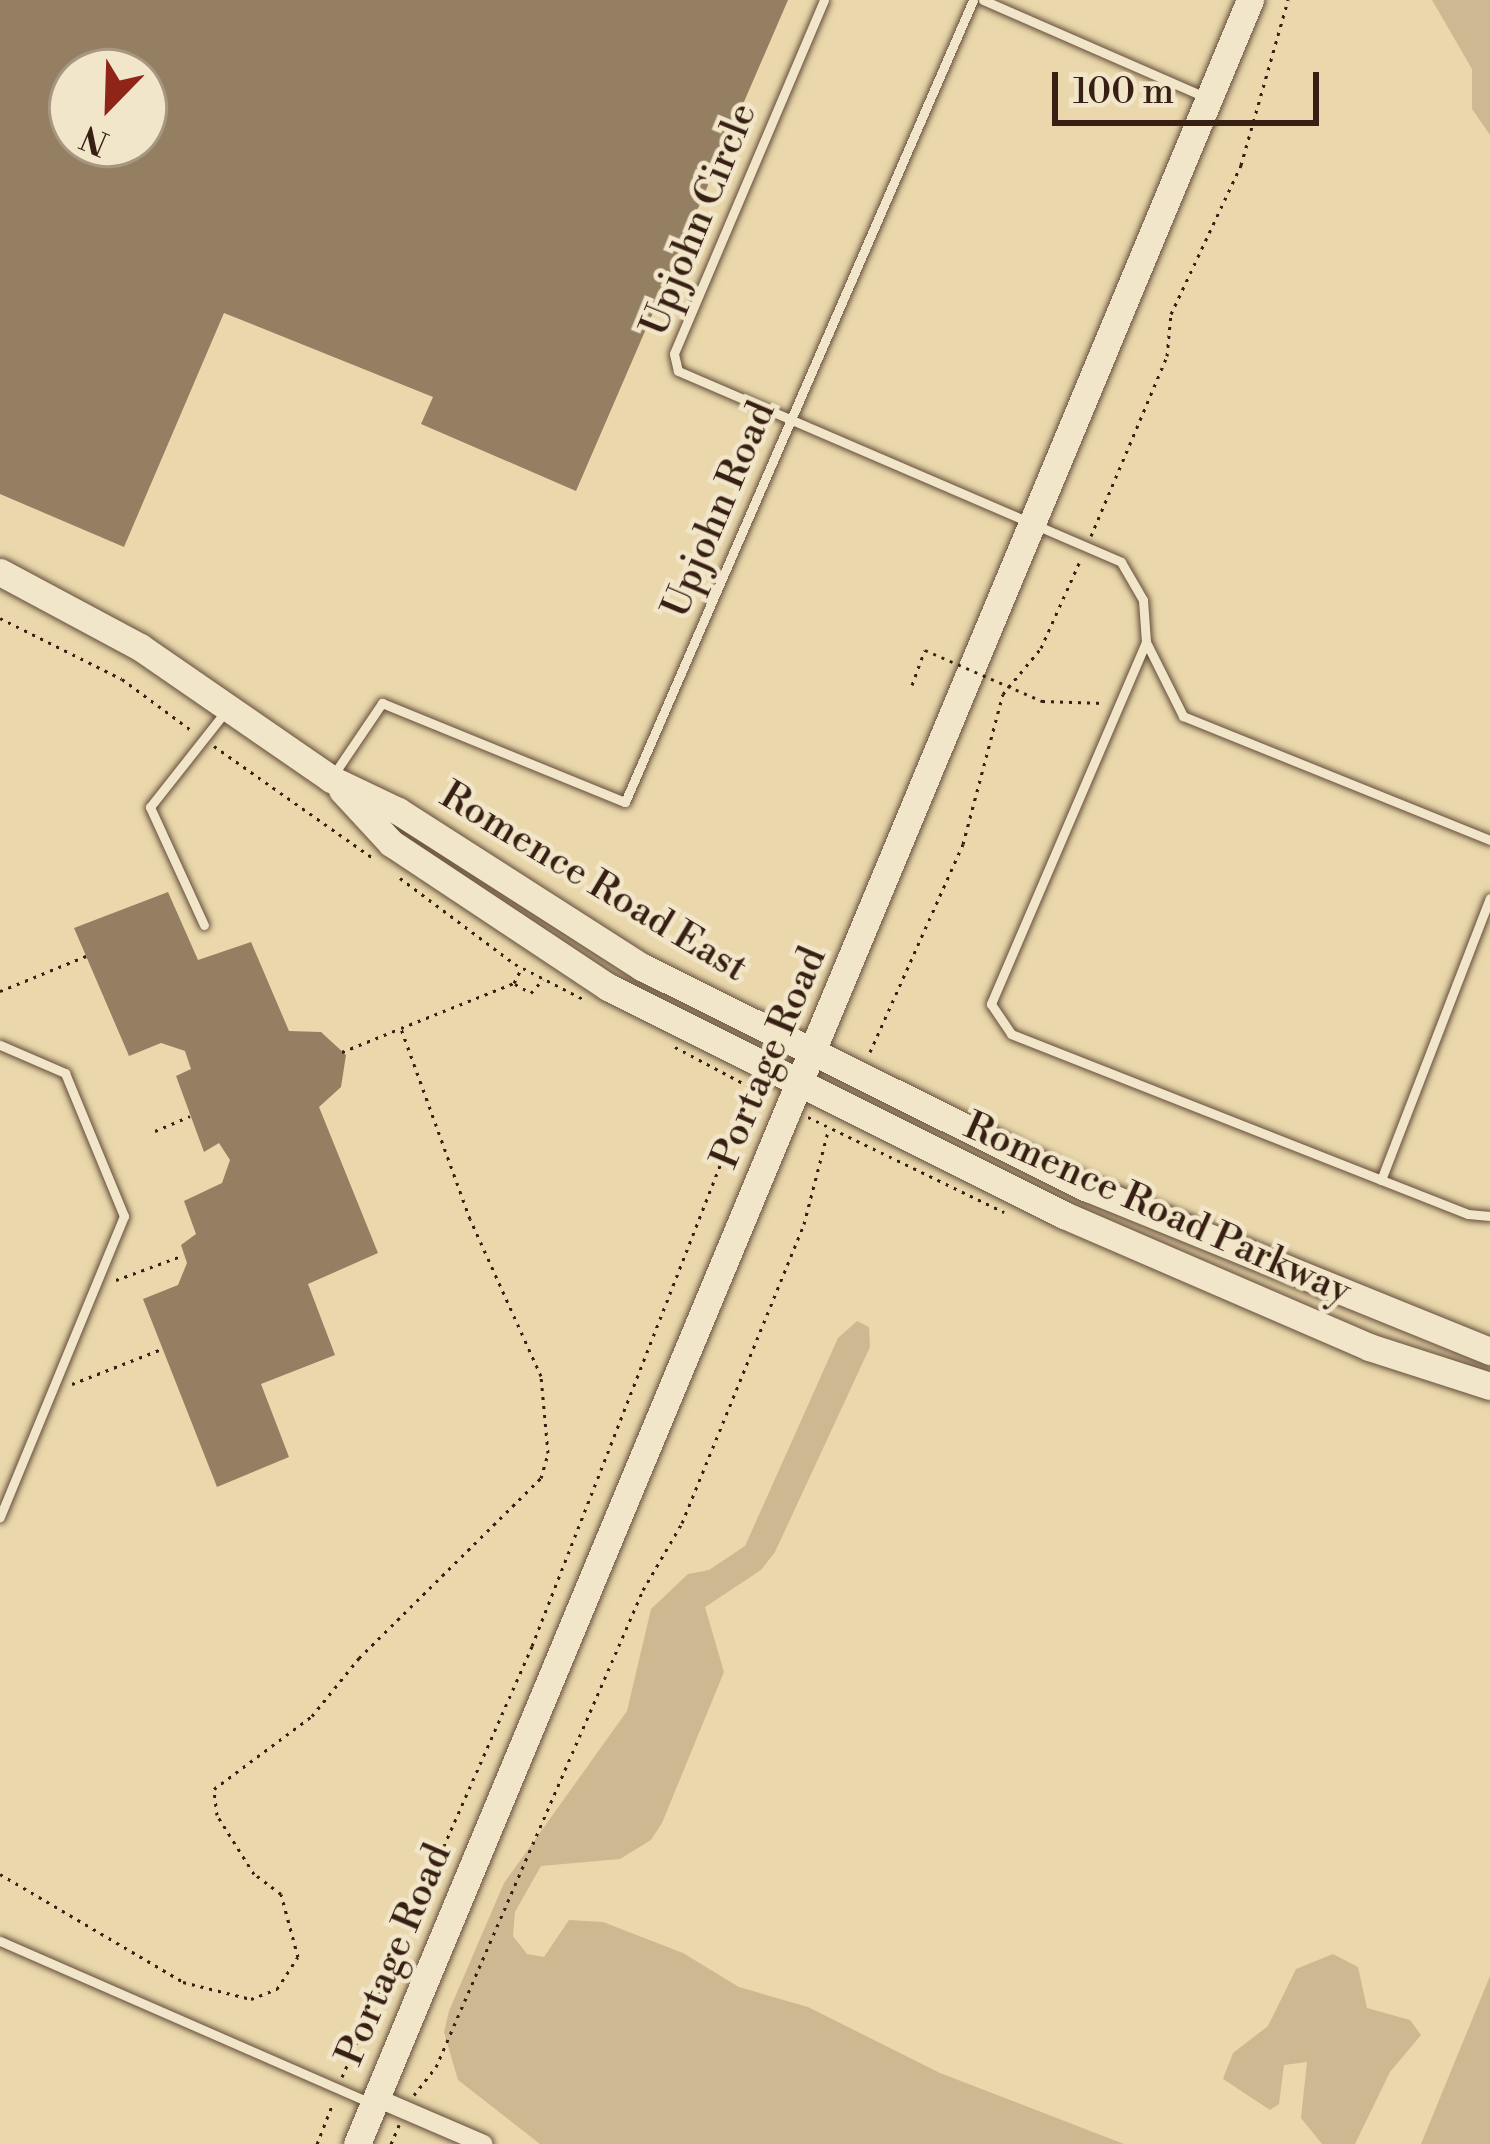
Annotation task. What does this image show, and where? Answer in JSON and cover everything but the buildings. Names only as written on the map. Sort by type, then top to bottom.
[{"type":"street","name":"Portage Road","points":[[357,2144],[1250,0]]},
{"type":"street","name":"Romence Road East","points":[[0,572],[103,625],[332,778],[398,811],[610,949],[814,1054]]},
{"type":"street","name":"Romence Road East","points":[[332,778],[391,843],[522,936],[801,1084]]},
{"type":"street","name":"Romence Road Parkway","points":[[814,1054],[1144,1214],[1490,1351]]},
{"type":"street","name":"Romence Road Parkway","points":[[801,1084],[1064,1215],[1369,1347],[1490,1386]]},
{"type":"street","points":[[376,2101],[484,2144]]},
{"type":"lane","name":"Upjohn Circle","points":[[824,0],[673,360],[690,382],[1121,562],[1143,600],[1146,642],[1183,716],[1490,840]]},
{"type":"lane","name":"Upjohn Road","points":[[332,778],[382,703],[625,802],[973,0]]},
{"type":"lane","points":[[983,0],[1210,99]]},
{"type":"lane","points":[[1146,642],[991,1004],[1011,1034],[1381,1180],[1490,1216]]},
{"type":"lane","points":[[203,925],[150,806],[228,707]]},
{"type":"lane","points":[[1381,1180],[1490,898]]},
{"type":"lane","points":[[0,1045],[65,1073],[124,1216],[0,1517]]},
{"type":"lane","points":[[0,1941],[376,2101]]},
{"type":"path","points":[[869,1052],[963,844],[1003,694],[1041,648],[1167,356],[1172,314],[1241,165],[1288,0]]},
{"type":"path","points":[[912,685],[925,650],[1042,701],[1117,704]]},
{"type":"path","points":[[0,992],[86,956]]},
{"type":"path","points":[[342,1052],[514,983],[522,968]]},
{"type":"path","points":[[514,983],[530,993],[543,979]]},
{"type":"path","points":[[0,1874],[183,1982],[251,1999],[277,1989],[298,1957],[281,1894],[254,1874],[217,1815],[214,1790],[312,1716],[359,1658],[541,1478],[548,1453],[541,1376],[470,1219],[401,1028]]},
{"type":"path","points":[[317,2144],[451,1816],[532,1646],[751,1088]]},
{"type":"path","points":[[155,1131],[190,1116]]},
{"type":"path","points":[[392,2144],[405,2110],[436,2067],[643,1590],[682,1523],[804,1224],[829,1129]]},
{"type":"path","points":[[116,1280],[184,1255]]},
{"type":"path","points":[[72,1384],[162,1349]]},
{"type":"shaded area","points":[[1432,0],[1490,0],[1490,135],[1472,109],[1472,69]]},
{"type":"shaded area","points":[[857,1321],[869,1327],[870,1347],[775,1552],[761,1570],[705,1607],[724,1672],[662,1823],[651,1840],[620,1859],[541,1866],[515,1912],[513,1936],[527,1954],[544,1957],[569,1920],[603,1922],[683,1953],[739,1987],[808,2007],[940,2073],[1124,2144],[540,2144],[458,2080],[444,2032],[449,2011],[504,1883],[627,1711],[651,1609],[688,1574],[709,1570],[745,1546],[838,1338]]},
{"type":"shaded area","points":[[1333,1954],[1358,1967],[1367,2008],[1410,2020],[1421,2035],[1390,2072],[1355,2144],[1322,2144],[1301,2118],[1307,2062],[1284,2065],[1279,2104],[1270,2110],[1223,2079],[1233,2053],[1268,2026],[1296,1969]]},
{"type":"shaded area","points":[[1490,1976],[1490,2144],[1421,2144]]}]
